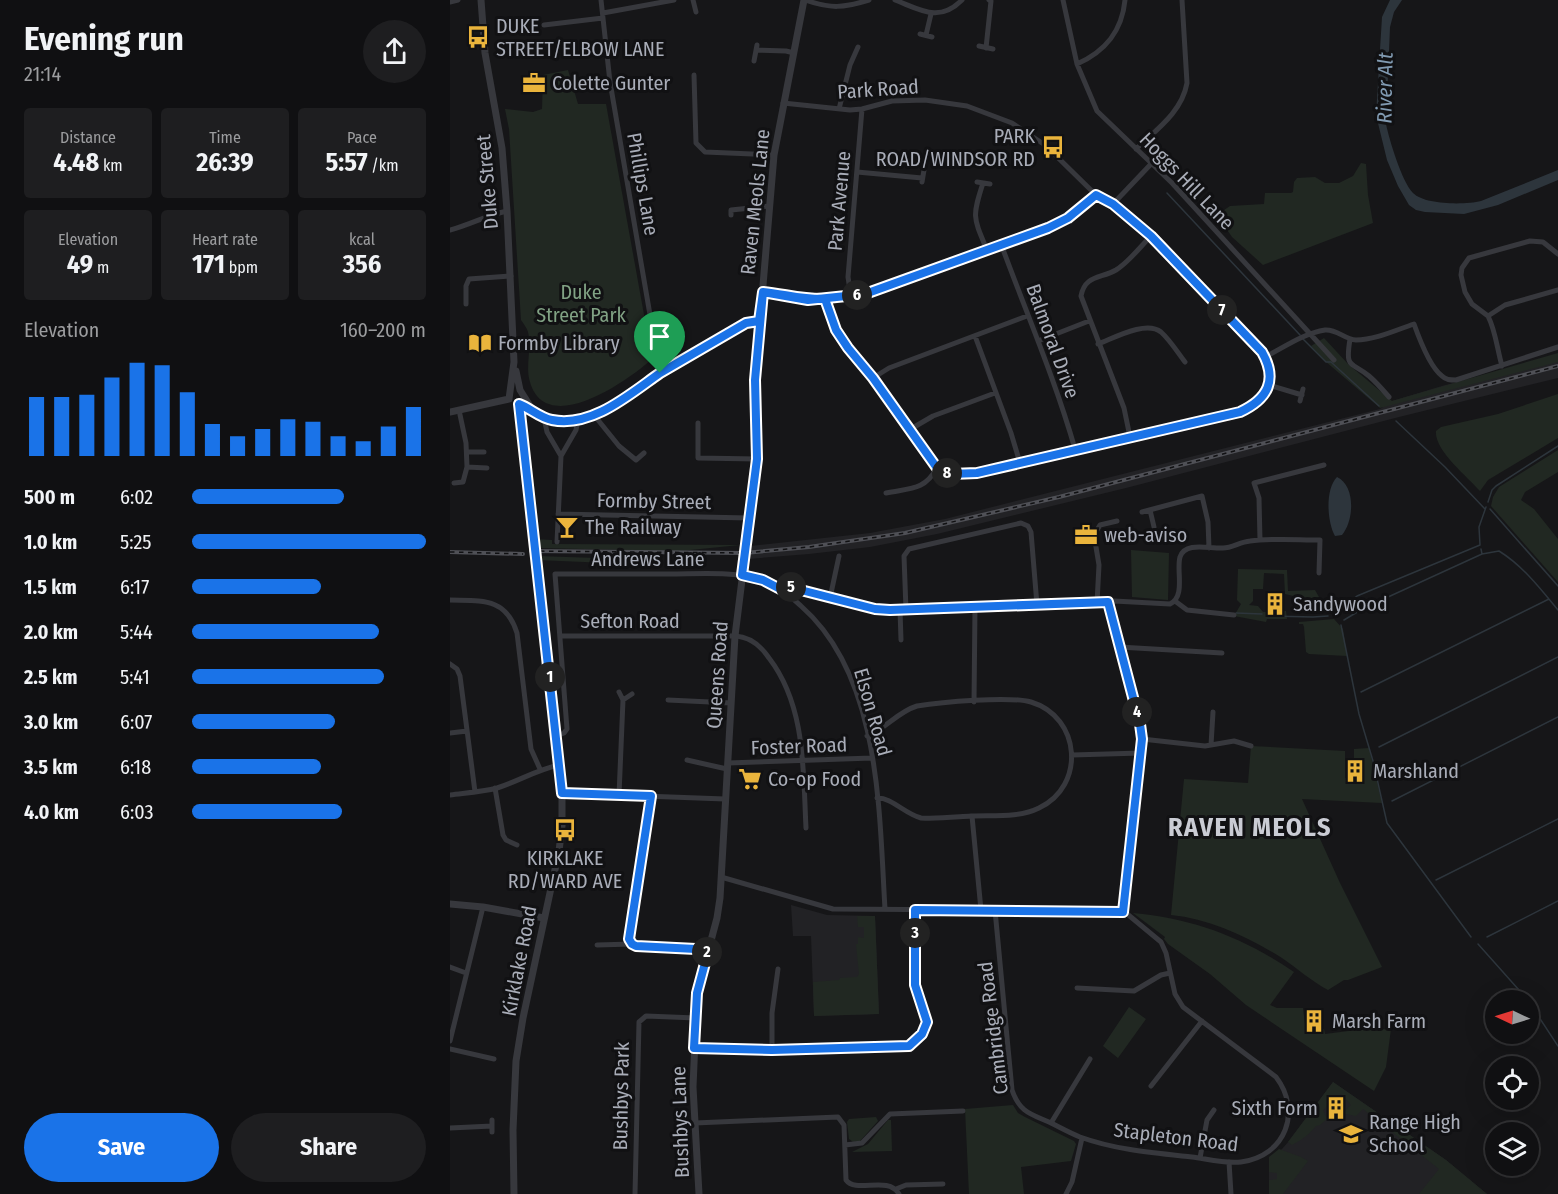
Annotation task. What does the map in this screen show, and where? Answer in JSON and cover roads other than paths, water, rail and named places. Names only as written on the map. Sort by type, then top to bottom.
[{"type":"street","points":[[450,2],[458,0]]},
{"type":"street","name":"Duke Street","points":[[481,0],[486,53],[502,148],[507,211],[514,362],[509,399]]},
{"type":"street","name":"Phillips Lane","points":[[601,0],[610,82],[660,373]]},
{"type":"street","points":[[544,26],[674,0]]},
{"type":"street","points":[[693,0],[696,12]]},
{"type":"street","points":[[805,0],[836,7],[845,7],[869,0]]},
{"type":"street","name":"Raven Meols Lane","points":[[744,553],[757,459],[755,380],[774,155],[805,0]]},
{"type":"street","points":[[895,0],[931,14],[946,11],[962,0]]},
{"type":"street","points":[[986,48],[991,1],[989,0]]},
{"type":"street","name":"Hoggs Hill Lane","points":[[1063,0],[1077,64],[1097,111],[1172,183],[1334,360]]},
{"type":"street","points":[[1077,64],[1099,51],[1113,37],[1122,21],[1125,0]]},
{"type":"street","points":[[1136,149],[1177,109],[1185,96],[1182,0]]},
{"type":"street","points":[[920,34],[929,36],[931,14]]},
{"type":"street","points":[[979,46],[993,50]]},
{"type":"street","points":[[754,61],[757,48],[794,53]]},
{"type":"street","points":[[840,109],[850,65],[858,48]]},
{"type":"street","points":[[694,75],[696,143],[705,152],[774,155]]},
{"type":"street","name":"Park Road","points":[[783,103],[862,109],[892,101],[925,100],[981,110],[1028,132],[1045,145],[1096,195],[1113,204],[1151,236],[1265,357]]},
{"type":"street","name":"Park Avenue","points":[[851,296],[848,277],[862,109]]},
{"type":"street","points":[[1113,204],[1151,164]]},
{"type":"street","points":[[857,172],[922,180],[924,170]]},
{"type":"street","points":[[987,250],[974,219],[980,182],[990,184]]},
{"type":"street","points":[[763,292],[808,300],[851,296],[877,290],[1048,228],[1068,218],[1096,195]]},
{"type":"street","points":[[731,215],[731,210],[770,206]]},
{"type":"street","points":[[450,230],[492,214],[507,211]]},
{"type":"street","points":[[1130,437],[1124,408],[1081,296],[1083,286],[1092,279],[1116,270],[1151,236]]},
{"type":"street","points":[[1502,366],[1495,328],[1488,316],[1472,304],[1466,296],[1461,275],[1462,268],[1469,258],[1530,241],[1543,242],[1558,254]]},
{"type":"street","name":"Balmoral Drive","points":[[1001,244],[1038,341],[1075,449]]},
{"type":"street","points":[[466,304],[465,286],[469,279],[511,276]]},
{"type":"street","points":[[1488,316],[1505,305],[1558,290]]},
{"type":"street","points":[[825,299],[836,330],[848,348],[873,378],[937,468],[951,474],[968,474],[1020,463],[1240,412],[1253,406],[1269,385],[1269,367],[1265,357],[1310,335],[1331,330],[1350,339],[1366,339],[1414,324],[1438,372],[1446,379],[1456,380],[1558,348]]},
{"type":"street","points":[[873,378],[889,368],[1027,316]]},
{"type":"street","points":[[450,412],[509,399],[512,403],[521,402],[544,418],[560,421],[578,420],[594,415],[746,323],[759,321]]},
{"type":"street","points":[[1038,341],[1089,321]]},
{"type":"street","points":[[1098,344],[1142,328],[1154,328],[1186,362]]},
{"type":"street","points":[[975,336],[1020,463]]},
{"type":"street","points":[[1350,339],[1349,360],[1352,366],[1367,374],[1389,397]]},
{"type":"street","name":"Duke Street","points":[[514,362],[520,390],[534,528]]},
{"type":"street","points":[[1269,385],[1302,395]]},
{"type":"street","points":[[511,391],[520,390]]},
{"type":"street","points":[[909,430],[933,416],[995,393]]},
{"type":"street","points":[[454,483],[464,482],[467,467],[467,452],[459,410]]},
{"type":"street","points":[[594,415],[620,446],[636,460],[644,453]]},
{"type":"street","points":[[544,418],[547,432],[561,456]]},
{"type":"street","points":[[557,542],[561,456],[576,430],[578,420]]},
{"type":"street","points":[[698,423],[698,458],[757,459]]},
{"type":"street","points":[[467,452],[483,452]]},
{"type":"street","points":[[1260,540],[1259,498],[1254,483],[1324,465]]},
{"type":"street","points":[[467,467],[487,468]]},
{"type":"street","points":[[886,493],[923,485],[930,480],[937,468]]},
{"type":"street","points":[[1142,512],[1202,496],[1208,522],[1209,548]]},
{"type":"street","points":[[1150,510],[1154,527]]},
{"type":"street","name":"Formby Street","points":[[558,514],[749,518]]},
{"type":"street","points":[[1096,603],[1099,565],[1094,535],[1100,525],[1117,521]]},
{"type":"street","points":[[901,640],[904,559],[909,549],[1021,523],[1028,526],[1031,532],[1037,605]]},
{"type":"street","name":"Kirklake Road","points":[[514,1194],[513,1130],[516,1061],[559,851],[562,826],[562,793],[534,528]]},
{"type":"street","points":[[784,591],[793,588],[875,609],[903,610],[1108,602],[1170,604],[1175,601],[1178,594],[1181,554],[1190,547],[1228,547],[1245,541],[1260,540],[1320,540],[1319,573]]},
{"type":"street","name":"Queens Road","points":[[725,799],[735,636],[744,553]]},
{"type":"street","points":[[830,598],[839,556]]},
{"type":"street","name":"Kirklake Road","points":[[555,573],[567,729],[556,736]]},
{"type":"street","name":"Andrews Lane","points":[[555,573],[742,575]]},
{"type":"street","name":"Elson Road","points":[[742,575],[763,580],[784,591],[810,614],[834,645],[849,675],[872,758],[885,909]]},
{"type":"street","points":[[450,600],[488,601],[502,609],[513,620],[517,633],[531,749],[540,769]]},
{"type":"street","points":[[1175,601],[1187,610],[1233,615]]},
{"type":"street","points":[[721,877],[824,908],[1123,912],[1142,739],[1108,602]]},
{"type":"street","points":[[974,702],[975,608]]},
{"type":"street","name":"Sefton Road","points":[[561,636],[735,636]]},
{"type":"street","points":[[735,636],[747,637],[768,655],[780,674],[795,711],[802,761],[806,828]]},
{"type":"street","points":[[1119,647],[1222,653]]},
{"type":"street","points":[[450,664],[457,669],[460,676],[475,792]]},
{"type":"street","points":[[619,692],[624,700],[619,795]]},
{"type":"street","points":[[624,700],[632,694]]},
{"type":"street","points":[[668,700],[731,704]]},
{"type":"street","points":[[867,735],[882,729],[906,709],[917,706],[1021,700],[1044,708],[1055,716],[1070,741],[1071,770],[1065,784],[1057,796],[1045,805],[1022,814],[921,818],[905,812],[885,798],[877,798]]},
{"type":"street","points":[[1211,745],[1213,712]]},
{"type":"street","points":[[450,733],[467,731]]},
{"type":"street","points":[[1142,739],[1205,746],[1234,741],[1251,746]]},
{"type":"street","points":[[1072,755],[1141,753]]},
{"type":"street","name":"Foster Road","points":[[687,760],[727,766],[872,758]]},
{"type":"street","points":[[450,795],[495,788],[520,780],[540,769],[559,765]]},
{"type":"street","points":[[495,788],[503,835],[506,840],[517,845]]},
{"type":"street","points":[[562,793],[725,799]]},
{"type":"street","points":[[632,944],[629,936],[651,796]]},
{"type":"street","name":"Bushbys Lane","points":[[699,1194],[694,1048],[697,993],[717,918],[725,799]]},
{"type":"street","points":[[972,816],[981,910]]},
{"type":"street","points":[[450,904],[483,907],[544,918]]},
{"type":"street","points":[[450,1041],[483,907]]},
{"type":"street","points":[[694,1048],[772,1050],[909,1046],[922,1034],[927,1022],[915,985],[915,910]]},
{"type":"street","name":"Cambridge Road","points":[[995,910],[1012,1090],[1015,1099],[1025,1112],[1051,1123]]},
{"type":"street","name":"Stapleton Road","points":[[1051,1123],[1082,1138],[1124,1149],[1229,1162],[1248,1161],[1263,1154],[1272,1148],[1286,1129],[1289,1105],[1284,1089],[1276,1077],[1179,1001],[1166,952],[1161,942],[1123,912]]},
{"type":"street","points":[[597,945],[632,944],[638,947],[696,949],[708,952]]},
{"type":"street","points":[[450,967],[466,973]]},
{"type":"street","points":[[772,1050],[772,1013],[778,969]]},
{"type":"street","points":[[1077,988],[1134,991],[1161,975],[1170,973]]},
{"type":"street","name":"Bushbys Park","points":[[635,1194],[637,1028],[639,1022],[646,1016],[696,1018]]},
{"type":"street","points":[[1151,1086],[1202,1021]]},
{"type":"street","points":[[450,1049],[494,1059]]},
{"type":"street","points":[[1051,1123],[1090,1059]]},
{"type":"street","points":[[1200,1158],[1207,1120],[1214,1110]]},
{"type":"street","points":[[845,1145],[862,1143],[890,1114],[947,1115],[963,1111]]},
{"type":"street","points":[[695,1123],[835,1116],[844,1123],[846,1180],[850,1186],[855,1188],[890,1187],[898,1192],[906,1185],[943,1184]]},
{"type":"street","points":[[450,1128],[492,1126]]},
{"type":"street","points":[[1066,1194],[1072,1182],[1082,1138]]},
{"type":"street","points":[[1229,1162],[1231,1194]]},
{"type":"water","name":"River Alt","points":[[1390,0],[1402,0],[1394,12],[1390,27],[1386,124],[1400,170],[1413,193],[1436,202],[1465,203],[1481,201],[1558,170],[1558,180],[1498,205],[1464,214],[1425,212],[1409,205],[1387,160],[1376,115],[1382,17]]},
{"type":"water","points":[[1337,477],[1347,488],[1351,513],[1342,535],[1335,536],[1330,523],[1328,506],[1330,489]]},
{"type":"waterway","points":[[1167,193],[1300,335]]},
{"type":"waterway","points":[[1303,339],[1326,362],[1331,362],[1379,406]]},
{"type":"waterway","points":[[1396,421],[1485,509]]},
{"type":"waterway","points":[[1488,502],[1496,486],[1558,446]]},
{"type":"waterway","points":[[1333,614],[1357,596],[1480,545],[1479,527],[1486,507]]},
{"type":"waterway","points":[[1490,509],[1558,586]]},
{"type":"waterway","points":[[1481,549],[1482,554],[1499,551],[1516,563],[1558,610]]},
{"type":"waterway","points":[[1344,620],[1364,608],[1482,554]]},
{"type":"waterway","points":[[1361,692],[1549,599]]},
{"type":"waterway","points":[[1236,613],[1262,614]]},
{"type":"waterway","points":[[1267,616],[1328,616]]},
{"type":"waterway","points":[[1341,625],[1359,714],[1373,761],[1387,823],[1471,937]]},
{"type":"waterway","points":[[1379,747],[1558,657]]},
{"type":"waterway","points":[[1392,801],[1558,717]]},
{"type":"waterway","points":[[1436,880],[1558,819]]},
{"type":"waterway","points":[[1487,937],[1558,901]]},
{"type":"waterway","points":[[1478,944],[1519,990]]},
{"type":"waterway","points":[[1539,1017],[1558,1046]]},
{"type":"railway","points":[[531,551],[744,553],[809,547],[905,533],[1059,497],[1558,366]]},
{"type":"railway","points":[[450,552],[523,554]]},
{"type":"place","name":"DUKE STREET/ELBOW LANE","points":[[478,37]]},
{"type":"place","name":"Colette Gunter","points":[[534,83]]},
{"type":"place","name":"PARK ROAD/WINDSOR RD","points":[[1053,147]]},
{"type":"place","name":"Formby Library","points":[[480,343]]},
{"type":"place","name":"The Railway","points":[[567,527]]},
{"type":"place","name":"web-aviso","points":[[1086,535]]},
{"type":"place","name":"Sandywood","points":[[1275,604]]},
{"type":"place","name":"Marshland","points":[[1355,771]]},
{"type":"place","name":"Co-op Food","points":[[750,779]]},
{"type":"place","name":"KIRKLAKE RD/WARD AVE","points":[[565,830]]},
{"type":"place","name":"Marsh Farm","points":[[1314,1021]]},
{"type":"place","name":"Sixth Form","points":[[1336,1108]]},
{"type":"place","name":"Range High School","points":[[1351,1134]]},
{"type":"district","name":"RAVEN MEOLS","points":[[1250,827]]},
{"type":"park label","name":"Duke Street Park","points":[[581,304]]}]
